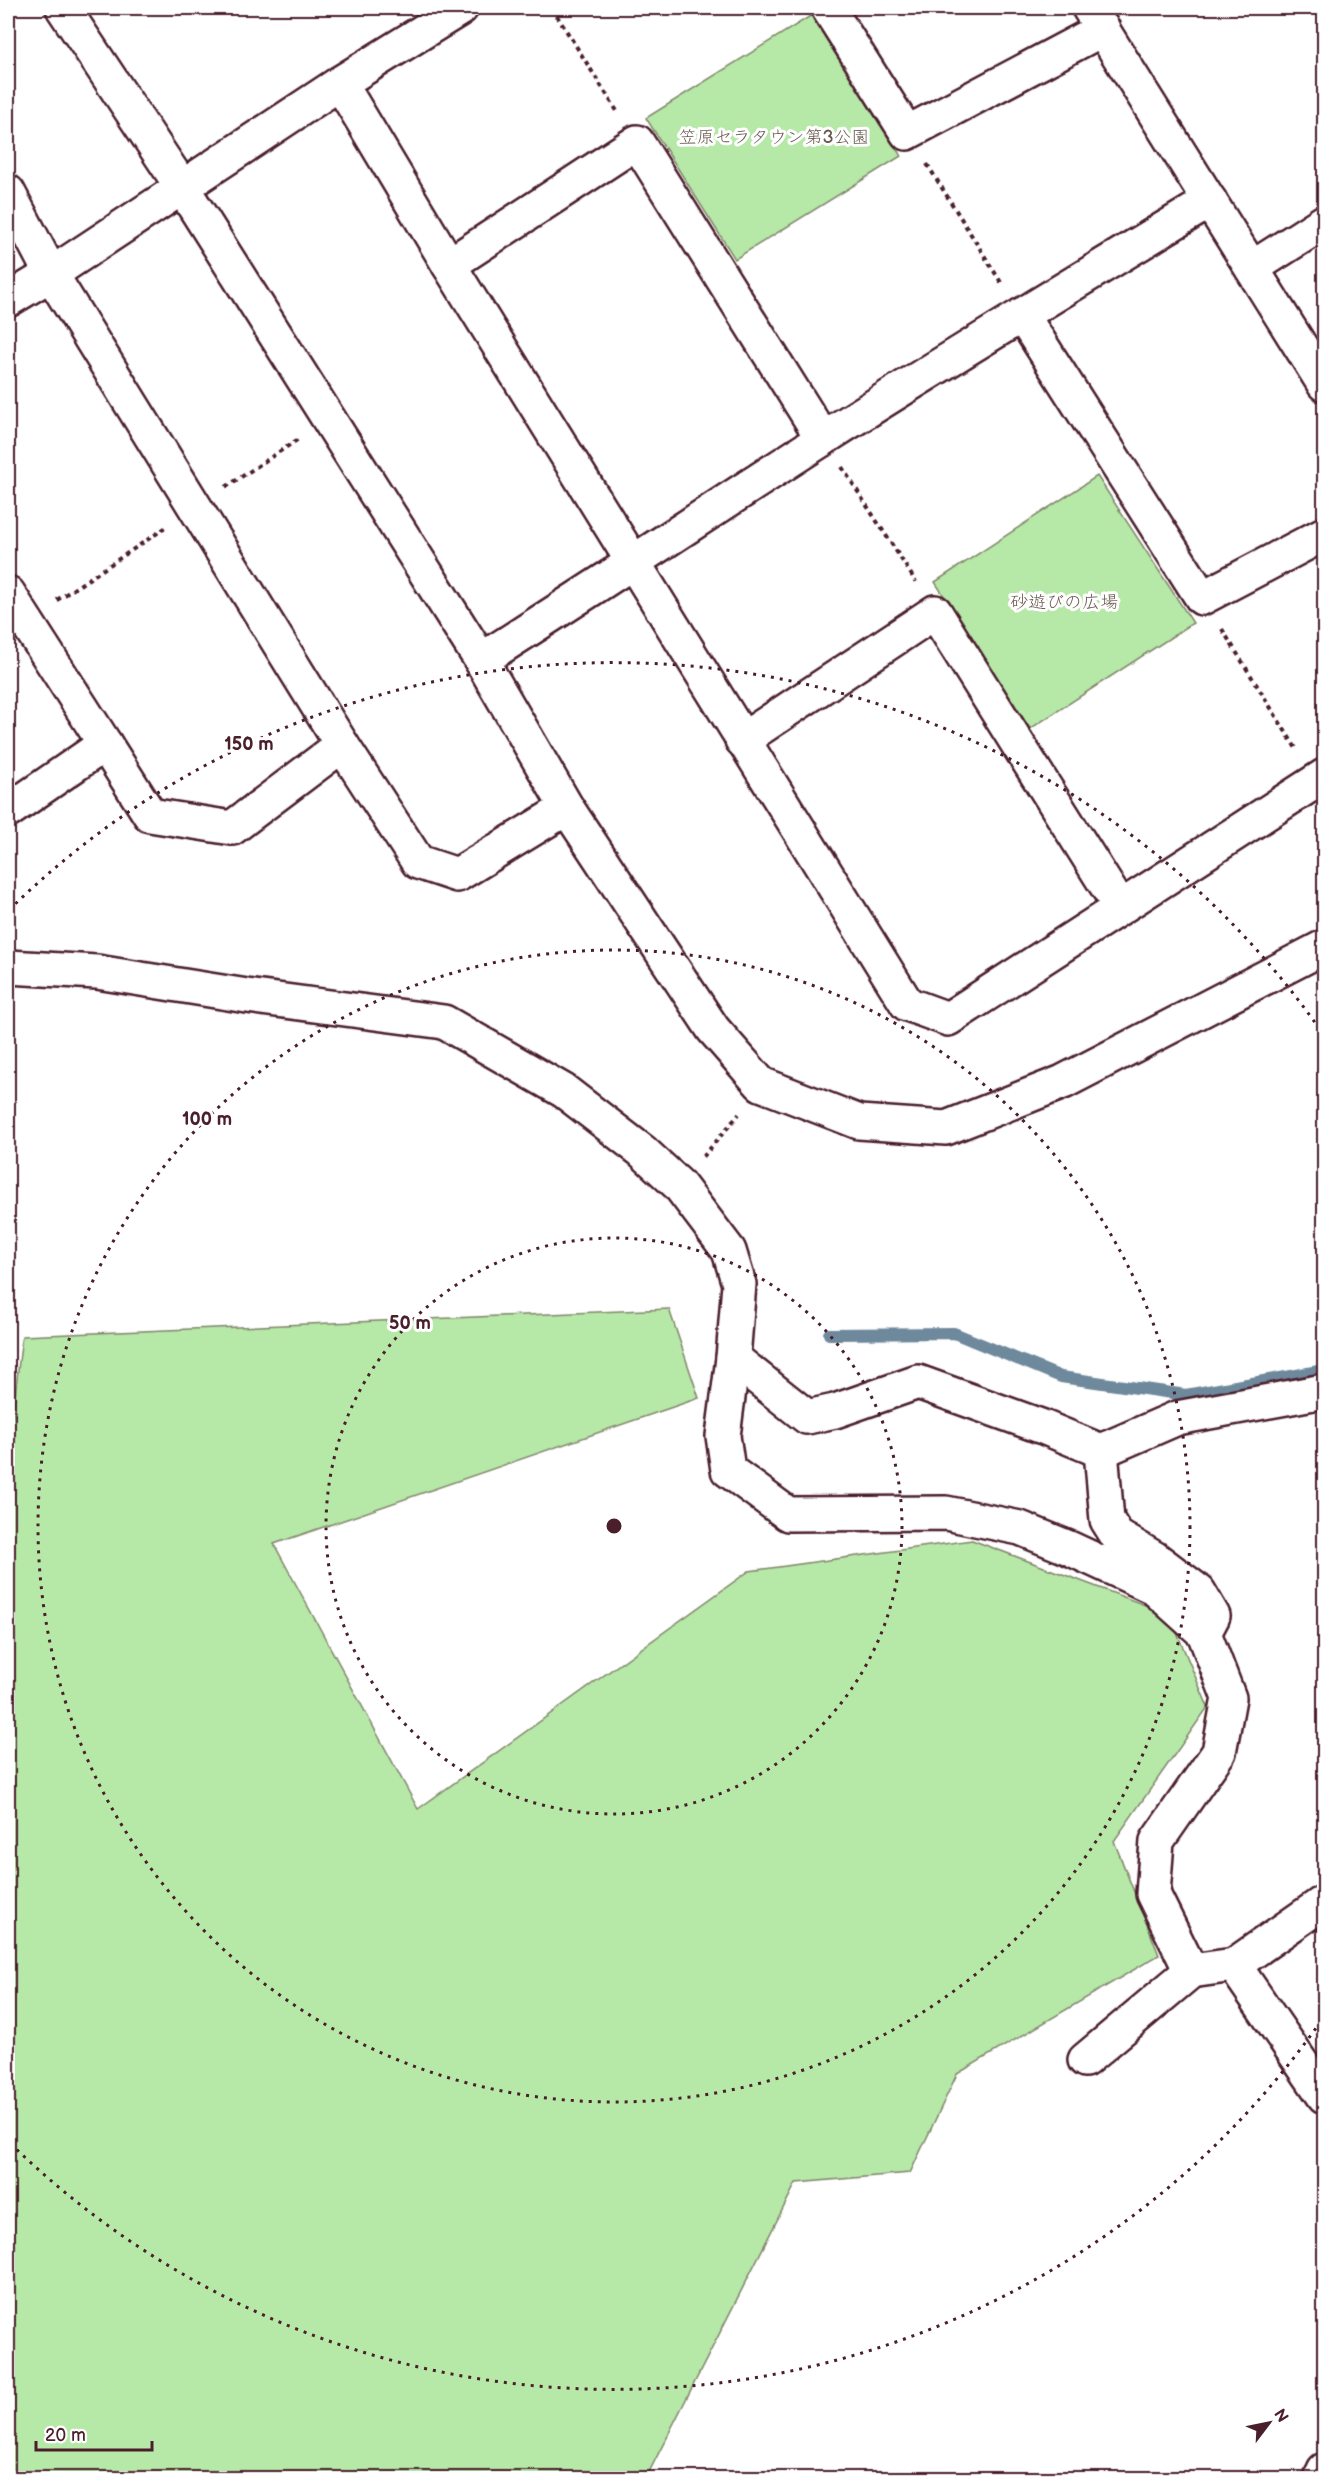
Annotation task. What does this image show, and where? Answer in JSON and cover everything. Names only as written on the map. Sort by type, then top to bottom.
[{"type":"street","points":[[63,8],[182,187],[481,660],[567,808],[713,1029],[761,1084],[859,1122],[946,1128],[1063,1082],[1324,947]]},
{"type":"street","points":[[8,300],[340,83],[461,8]]},
{"type":"street","points":[[828,8],[907,133],[1096,18],[1324,384]]},
{"type":"street","points":[[340,83],[633,564],[907,1004],[948,1019],[1320,778]]},
{"type":"street","points":[[449,265],[637,142],[823,439]]},
{"type":"street","points":[[8,192],[51,274],[342,745],[418,862],[457,875],[567,808]]},
{"type":"street","points":[[481,660],[633,564],[823,439],[1210,201]]},
{"type":"street","points":[[1252,268],[1324,222]]},
{"type":"street","points":[[1022,315],[1202,598],[1324,534]]},
{"type":"street","points":[[8,593],[150,815],[232,828],[342,745]]},
{"type":"street","points":[[742,740],[935,612],[1120,908]]},
{"type":"street","points":[[8,810],[105,744]]},
{"type":"street","points":[[8,968],[97,972],[247,996],[444,1022],[564,1090],[642,1151],[679,1185],[729,1251],[739,1284],[723,1436],[728,1470],[788,1514],[946,1513],[1020,1528],[1153,1587],[1204,1633],[1229,1698],[1220,1752],[1157,1841],[1153,1894],[1191,1971]]},
{"type":"street","points":[[733,1358],[807,1417],[835,1411],[918,1382],[1043,1426],[1101,1451],[1177,1418],[1324,1391]]},
{"type":"street","points":[[1101,1451],[1107,1521],[1117,1536],[1154,1558],[1199,1592],[1212,1616],[1204,1633]]},
{"type":"street","points":[[1085,2060],[1191,1971],[1234,1965],[1324,1902]]},
{"type":"street","points":[[1234,1965],[1324,2096]]},
{"type":"street","points":[[1321,2478],[1324,2470]]},
{"type":"path","points":[[552,8],[637,142]]},
{"type":"path","points":[[907,133],[1022,315]]},
{"type":"path","points":[[823,439],[935,612]]},
{"type":"path","points":[[1202,598],[1320,778]]},
{"type":"path","points":[[679,1185],[738,1114]]},
{"type":"green space","name":"笠原セラタウン第3公園","points":[[812,15],[901,156],[735,259],[646,118]]},
{"type":"green space","name":"砂遊びの広場","points":[[1097,476],[1193,623],[1030,729],[935,582]]},
{"type":"green space","points":[[669,1309],[699,1398],[274,1544],[418,1809],[749,1571],[972,1540],[1169,1614],[1208,1707],[1114,1841],[1159,1955],[957,2074],[910,2173],[796,2183],[646,2478],[8,2478],[8,1456],[22,1336]]},
{"type":"waterway","points":[[829,1334],[954,1333],[1061,1377],[1186,1395],[1324,1370]]}]
